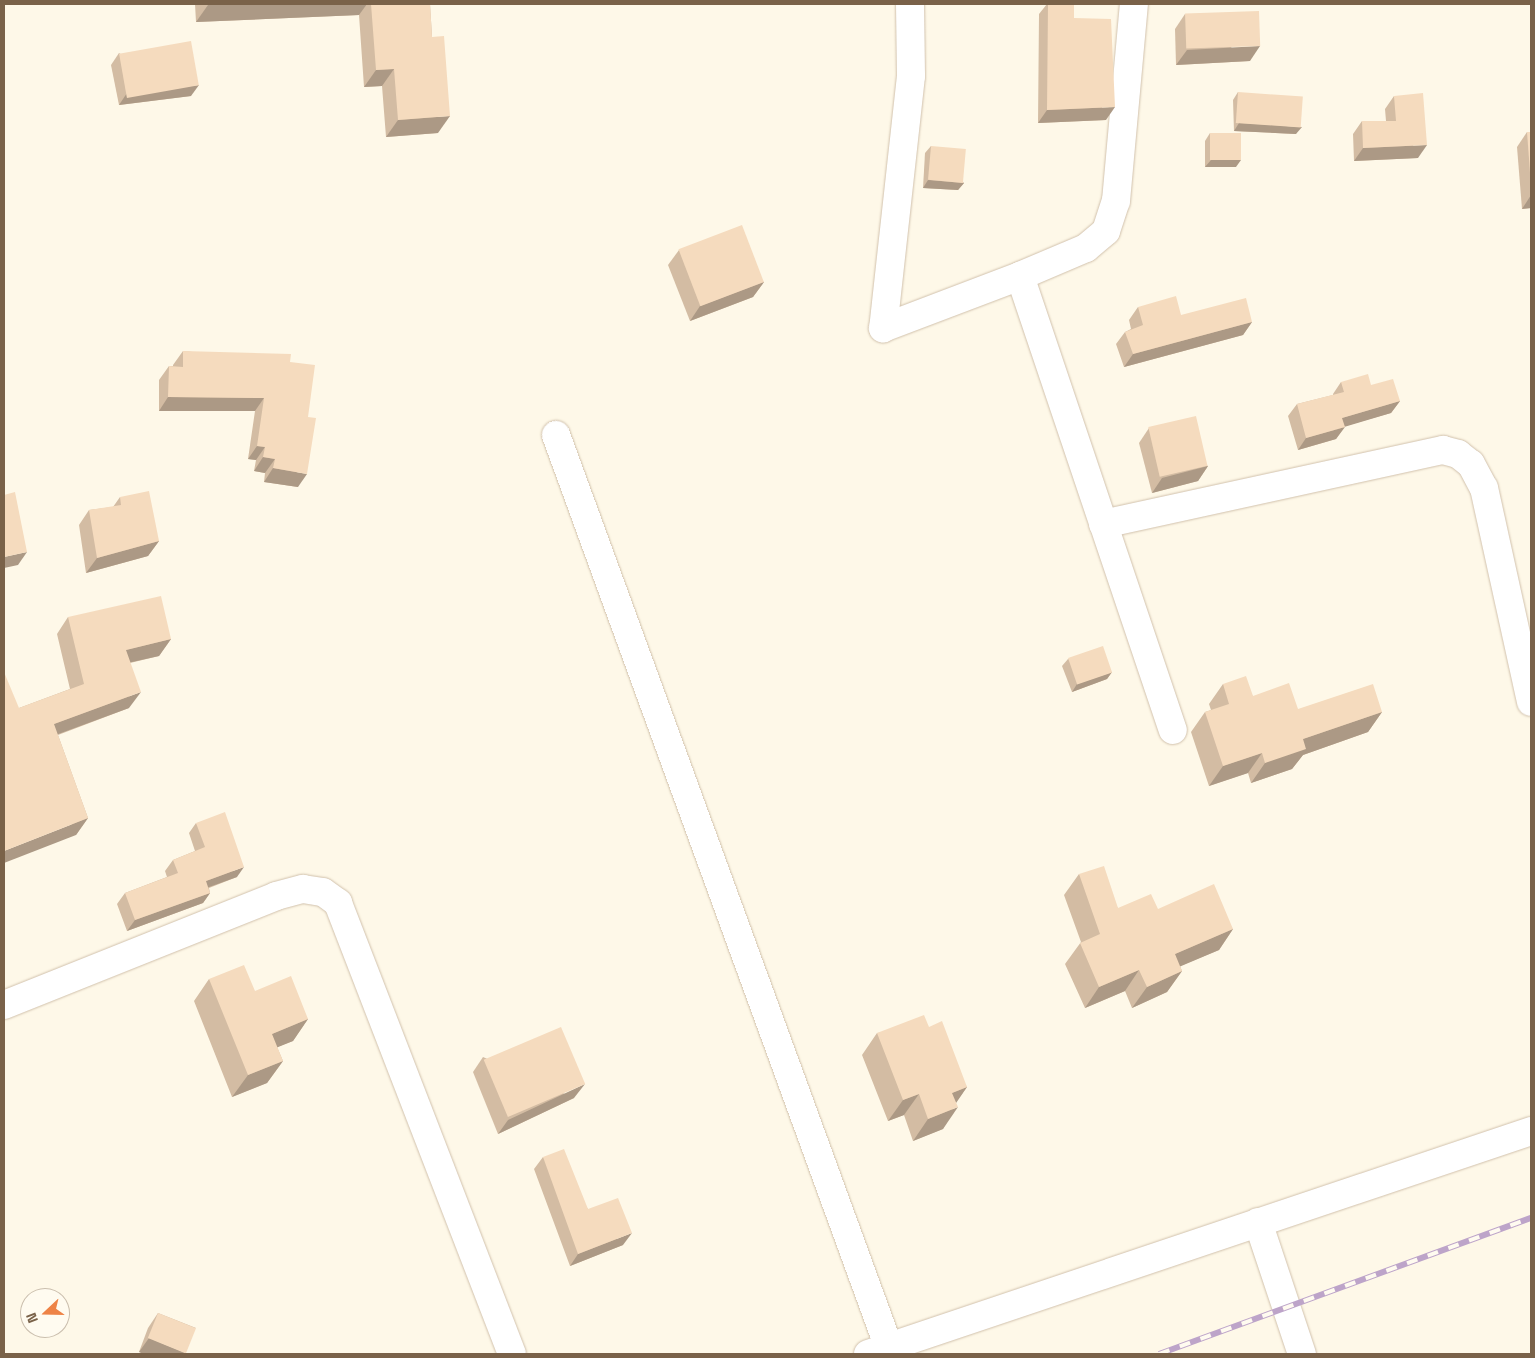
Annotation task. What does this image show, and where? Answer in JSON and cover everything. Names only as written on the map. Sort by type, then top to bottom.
[{"type":"street","points":[[910,4],[911,76],[882,328],[1020,276],[1086,248],[1106,231],[1116,201],[1134,4]]},
{"type":"street","points":[[1020,276],[1173,730]]},
{"type":"street","points":[[556,435],[878,1350],[1531,1131]]},
{"type":"street","points":[[1103,524],[1443,450],[1458,454],[1471,464],[1484,488],[1531,702]]},
{"type":"street","points":[[4,1005],[276,896],[303,889],[323,892],[338,903],[512,1354]]},
{"type":"street","points":[[1258,1222],[1302,1354]]},
{"type":"building","points":[[371,4],[430,4],[432,37],[444,36],[450,116],[398,120],[394,69],[376,70]]},
{"type":"building","points":[[1048,4],[1074,4],[1074,18],[1111,19],[1115,107],[1047,110]]},
{"type":"building","points":[[1259,11],[1260,46],[1186,49],[1185,14]]},
{"type":"building","points":[[191,41],[199,85],[127,98],[119,54]]},
{"type":"building","points":[[1238,92],[1303,97],[1301,127],[1236,123]]},
{"type":"building","points":[[1423,93],[1427,145],[1363,148],[1362,121],[1396,121],[1394,96]]},
{"type":"building","points":[[1527,132],[1531,132],[1531,186]]},
{"type":"building","points":[[1210,133],[1241,133],[1241,160],[1210,160]]},
{"type":"building","points":[[931,146],[966,149],[963,183],[928,180]]},
{"type":"building","points":[[742,225],[764,282],[700,306],[679,249]]},
{"type":"building","points":[[1176,296],[1181,315],[1246,298],[1252,322],[1133,354],[1125,332],[1143,325],[1138,307]]},
{"type":"building","points":[[183,351],[291,354],[290,362],[315,365],[308,417],[316,418],[307,474],[273,468],[275,459],[263,457],[265,447],[257,446],[264,398],[168,397],[169,366],[183,367]]},
{"type":"building","points":[[1368,374],[1371,385],[1393,379],[1400,401],[1342,418],[1345,427],[1306,438],[1297,404],[1344,392],[1341,382]]},
{"type":"building","points":[[1196,416],[1207,466],[1160,477],[1148,427]]},
{"type":"building","points":[[149,491],[159,541],[97,558],[89,510],[121,505],[120,497]]},
{"type":"building","points":[[15,492],[27,552],[4,557],[4,495]]},
{"type":"building","points":[[161,596],[171,639],[126,650],[141,692],[54,724],[88,818],[4,851],[4,672],[19,708],[84,684],[68,617]]},
{"type":"building","points":[[1103,646],[1112,672],[1077,685],[1068,658]]},
{"type":"building","points":[[1246,676],[1253,696],[1289,683],[1298,709],[1373,684],[1382,712],[1303,739],[1306,749],[1265,763],[1262,753],[1223,766],[1205,712],[1229,704],[1223,684]]},
{"type":"building","points":[[225,812],[244,867],[206,881],[210,893],[135,920],[125,893],[178,873],[173,860],[205,847],[196,823]]},
{"type":"building","points":[[1104,866],[1118,908],[1151,894],[1158,909],[1214,884],[1233,929],[1175,954],[1182,971],[1147,987],[1139,970],[1099,987],[1080,943],[1100,934],[1079,874]]},
{"type":"building","points":[[244,965],[255,991],[291,976],[308,1019],[272,1034],[283,1061],[248,1075],[209,979]]},
{"type":"building","points":[[924,1015],[929,1027],[942,1021],[967,1087],[952,1093],[958,1107],[928,1119],[919,1094],[903,1100],[877,1033]]},
{"type":"building","points":[[561,1027],[585,1084],[508,1117],[484,1060]]},
{"type":"building","points":[[564,1149],[588,1209],[618,1198],[632,1233],[578,1254],[543,1157]]},
{"type":"building","points":[[158,1313],[196,1328],[186,1353],[148,1338]]},
{"type":"railway","points":[[1159,1354],[1531,1218]]}]
